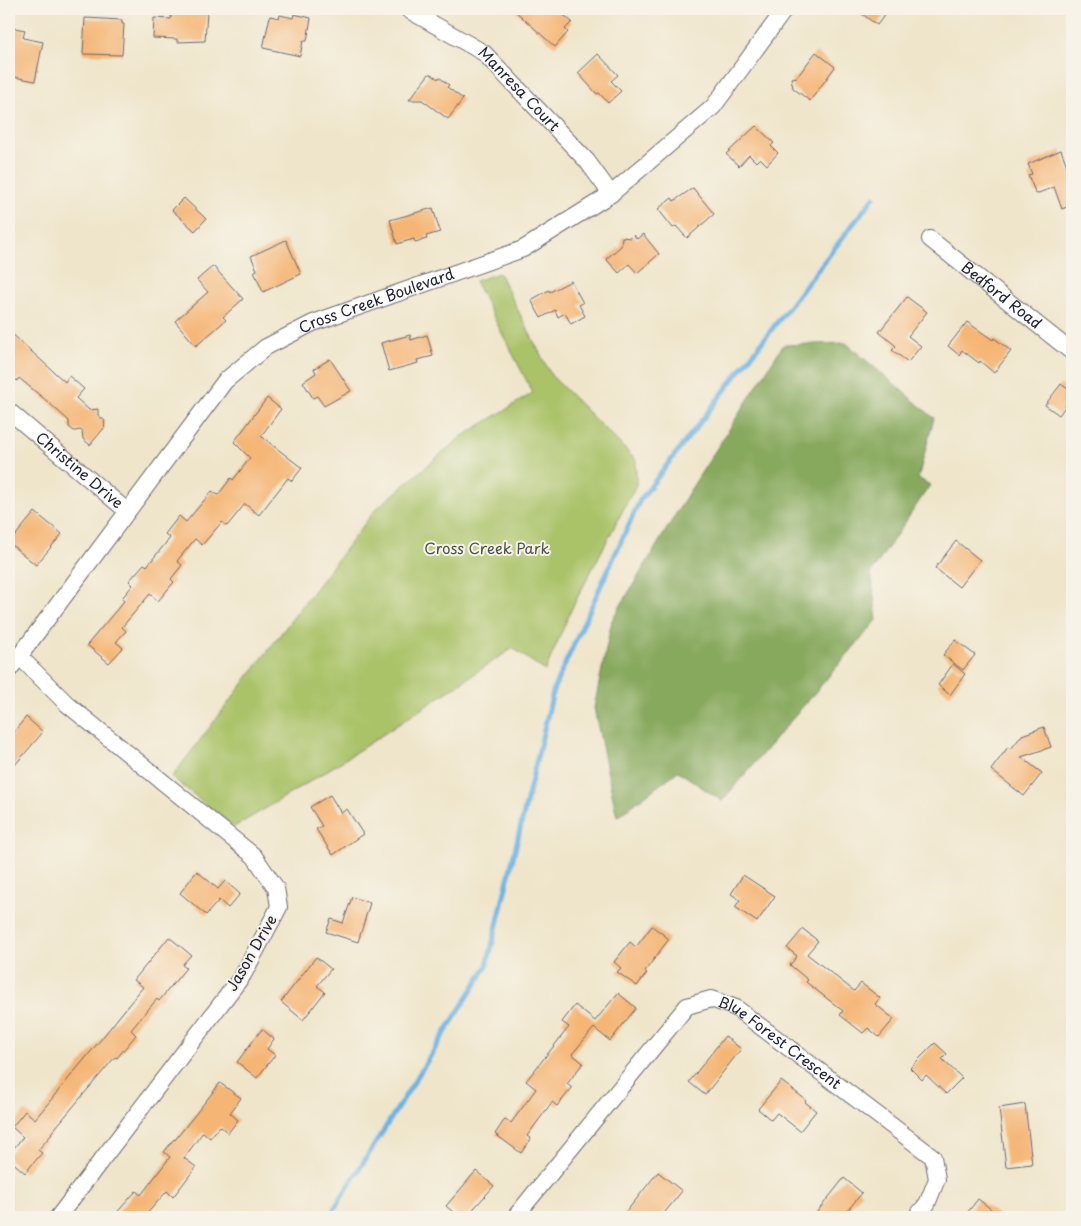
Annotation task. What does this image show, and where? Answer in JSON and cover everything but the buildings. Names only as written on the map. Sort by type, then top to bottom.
[{"type":"street","name":"Manresa Court","points":[[407,9],[484,53],[587,161],[611,194]]},
{"type":"street","name":"Cross Creek Boulevard","points":[[9,670],[225,381],[266,347],[313,323],[523,249],[611,194],[713,107],[785,9]]},
{"type":"street","name":"Bedford Road","points":[[930,239],[1072,352]]},
{"type":"street","name":"Christine Drive","points":[[9,411],[127,511]]},
{"type":"street","name":"Jason Drive","points":[[20,656],[67,704],[254,856],[276,888],[278,907],[243,975],[58,1217]]},
{"type":"street","name":"Blue Forest Crescent","points":[[515,1217],[687,1006],[711,998],[736,1008],[933,1157],[937,1179],[927,1204],[916,1217]]},
{"type":"green space","name":"Cross Creek Park","points":[[499,273],[551,375],[636,460],[636,485],[571,610],[545,671],[513,648],[340,762],[234,827],[172,777],[375,510],[461,437],[533,393],[475,281]]},
{"type":"green space","points":[[846,343],[934,418],[918,478],[930,485],[871,573],[877,620],[722,801],[678,771],[617,817],[594,708],[612,620],[689,492],[783,345]]},
{"type":"waterway","points":[[329,1217],[487,966],[554,688],[640,500],[874,197]]}]
